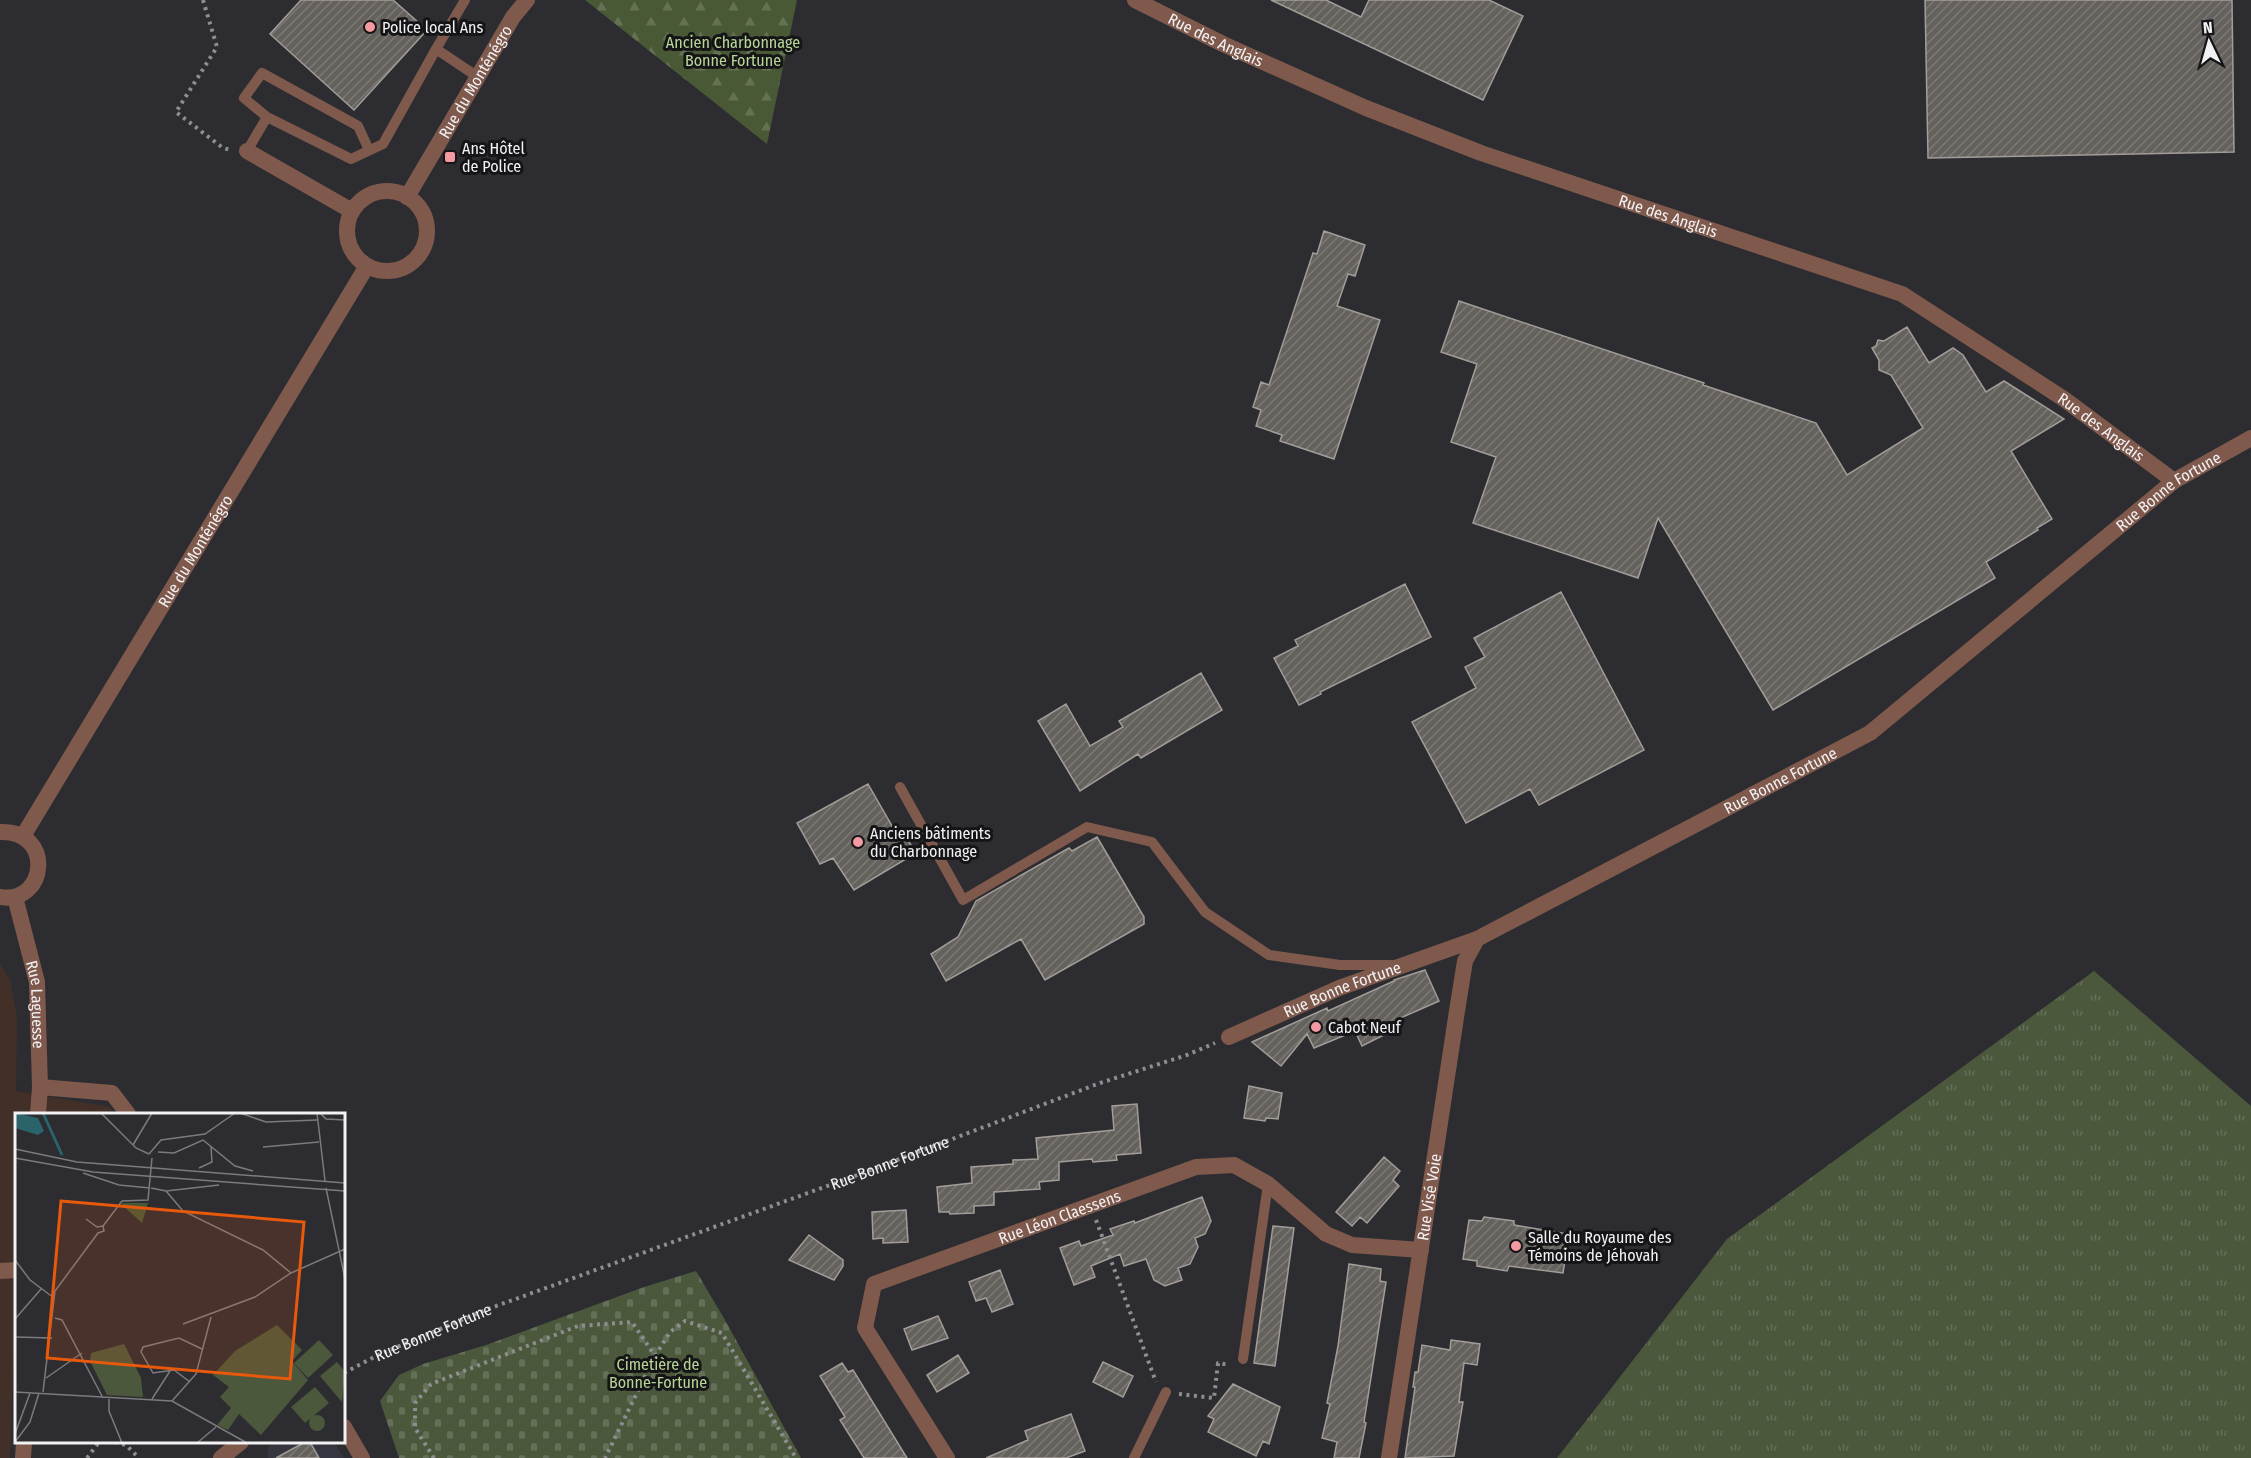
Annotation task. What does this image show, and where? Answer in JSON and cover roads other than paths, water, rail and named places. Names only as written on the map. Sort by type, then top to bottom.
[{"type":"street","name":"Rue du Monténégro","points":[[407,197],[513,17],[527,0]]},
{"type":"street","name":"Rue des Anglais","points":[[1136,0],[1264,63],[1366,108],[1481,153],[1902,294],[2064,399],[2174,481]]},
{"type":"street","points":[[251,154],[352,211]]},
{"type":"street","points":[[380,192],[394,192],[407,197],[420,209],[426,222],[427,236],[423,249],[415,260],[394,271],[380,271],[367,266],[353,253],[347,240],[346,229],[352,211],[367,196],[380,192]]},
{"type":"street","name":"Rue du Monténégro","points":[[23,836],[367,266]]},
{"type":"street","name":"Rue Bonne Fortune","points":[[1229,1038],[1339,988],[1477,939],[1870,733],[2174,481],[2251,438]]},
{"type":"street","points":[[0,832],[12,831],[23,836],[37,852],[39,863],[38,874],[33,884],[25,892],[8,897]]},
{"type":"street","name":"Rue Laguesse","points":[[8,897],[37,982],[40,1087],[38,1113]]},
{"type":"street","name":"Rue Visé Voie","points":[[1389,1458],[1465,961],[1477,939]]},
{"type":"street","points":[[40,1087],[112,1093],[127,1113]]},
{"type":"street","name":"Rue Léon Claessens","points":[[946,1458],[865,1328],[874,1284],[1196,1167],[1234,1165],[1268,1184],[1326,1234],[1352,1245],[1421,1250]]},
{"type":"street","points":[[0,1271],[15,1270]]},
{"type":"street","points":[[345,1429],[362,1458]]},
{"type":"street","points":[[23,1458],[24,1443]]},
{"type":"street","points":[[222,1458],[240,1443]]},
{"type":"lane","points":[[369,150],[358,126],[262,73],[243,98],[267,117],[351,159],[383,144],[465,0]]},
{"type":"lane","points":[[436,49],[478,77]]},
{"type":"lane","points":[[251,154],[267,117]]},
{"type":"lane","points":[[900,787],[963,900],[1087,827],[1152,842],[1205,912],[1269,955],[1340,964],[1399,965]]},
{"type":"lane","points":[[1243,1359],[1268,1184]]},
{"type":"lane","points":[[1134,1458],[1166,1392]]},
{"type":"place","name":"Police local Ans","points":[[370,27]]},
{"type":"place","name":"Ans Hôtel de Police","points":[[450,157]]},
{"type":"place","name":"Anciens bâtiments du Charbonnage","points":[[858,842]]},
{"type":"place","name":"Cabot Neuf","points":[[1316,1027]]},
{"type":"place","name":"Salle du Royaume des Témoins de Jéhovah","points":[[1516,1246]]},
{"type":"park label","name":"Ancien Charbonnage Bonne Fortune","points":[[733,51]]},
{"type":"park label","name":"Cimetière de Bonne-Fortune","points":[[658,1373]]}]
